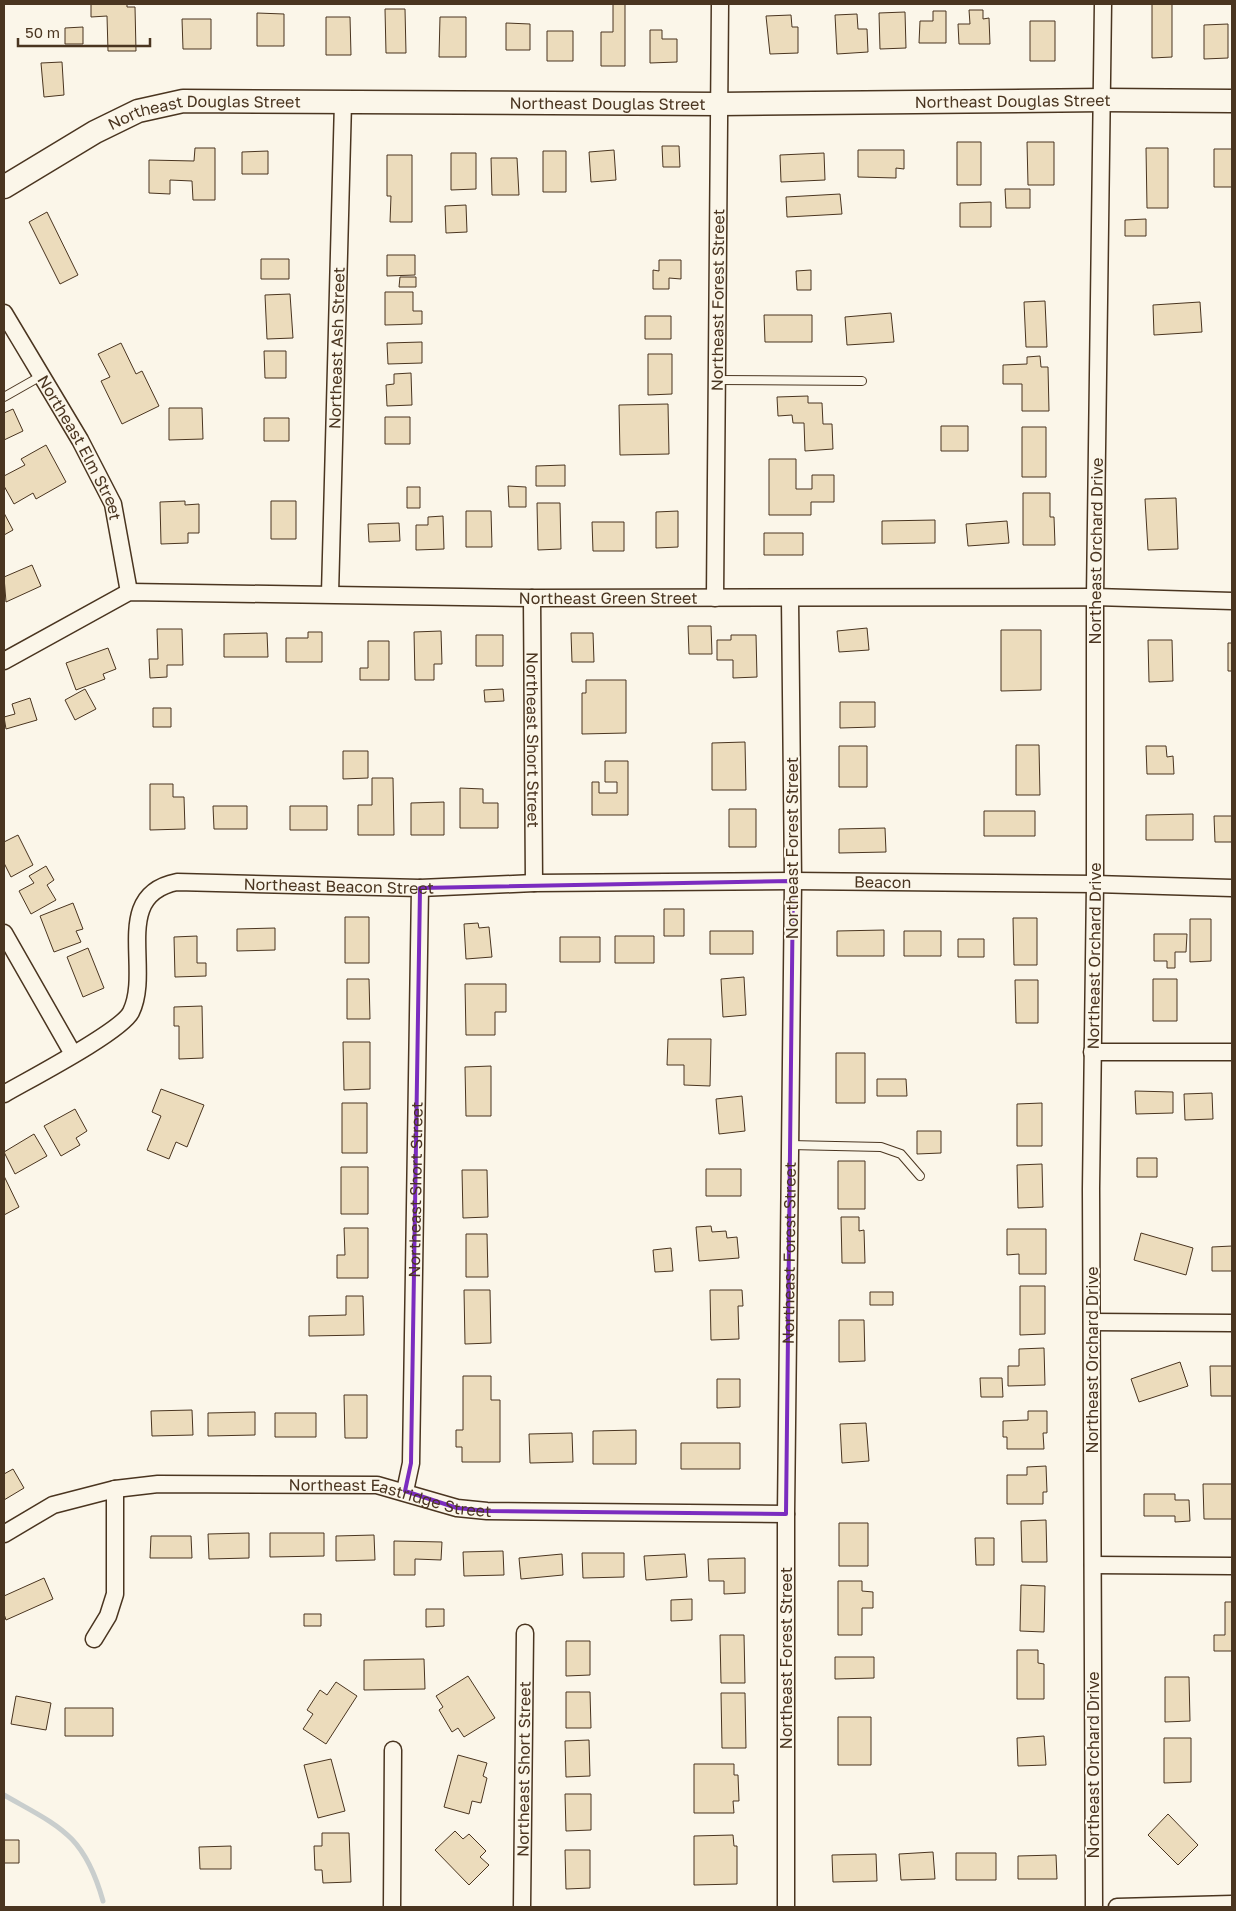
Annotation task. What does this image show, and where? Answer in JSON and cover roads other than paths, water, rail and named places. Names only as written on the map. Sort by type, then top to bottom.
[{"type":"main road","name":"Northeast Douglas Street","points":[[4,187],[94,132],[138,111],[183,101],[719,104],[1103,100],[1232,101]]},
{"type":"street","name":"Northeast Forest Street","points":[[715,598],[720,4]]},
{"type":"street","name":"Northeast Orchard Drive","points":[[1094,1907],[1092,1052],[1095,884],[1095,597],[1103,4]]},
{"type":"street","name":"Northeast Ash Street","points":[[330,594],[343,102]]},
{"type":"street","name":"Northeast Elm Street","points":[[4,313],[80,440],[113,504],[129,592]]},
{"type":"street","name":"Northeast Green Street","points":[[4,661],[129,592],[532,598],[1095,597],[1232,601]]},
{"type":"street","name":"Northeast Short Street","points":[[532,598],[534,883]]},
{"type":"street","name":"Northeast Forest Street","points":[[786,1907],[786,1514],[793,881],[790,599]]},
{"type":"street","name":"Beacon","points":[[534,883],[793,881],[1095,884],[1232,888]]},
{"type":"street","name":"Northeast Beacon Street","points":[[73,1054],[105,1036],[124,1021],[131,1012],[137,985],[139,923],[143,904],[148,895],[163,885],[177,882],[420,888],[534,883]]},
{"type":"street","name":"Northeast Short Street","points":[[405,1491],[411,1462],[420,888]]},
{"type":"street","points":[[4,933],[73,1054],[4,1094]]},
{"type":"street","points":[[1092,1052],[1232,1052]]},
{"type":"street","points":[[1092,1322],[1232,1323]]},
{"type":"street","name":"Northeast Eastridge Street","points":[[4,1534],[53,1505],[115,1489],[191,1484],[377,1485],[405,1491],[457,1508],[487,1511],[786,1514]]},
{"type":"street","points":[[94,1639],[108,1616],[115,1594],[115,1489]]},
{"type":"street","points":[[1093,1565],[1232,1566]]},
{"type":"street","name":"Northeast Short Street","points":[[522,1907],[525,1633]]},
{"type":"street","points":[[392,1907],[394,1750]]},
{"type":"street","points":[[1117,1907],[1232,1904]]},
{"type":"lane","points":[[4,397],[41,376]]},
{"type":"lane","points":[[717,380],[862,381]]},
{"type":"lane","points":[[790,1145],[880,1147],[901,1154],[920,1176]]},
{"type":"waterway","points":[[4,1795],[55,1825],[78,1846],[96,1879],[103,1901]]}]
